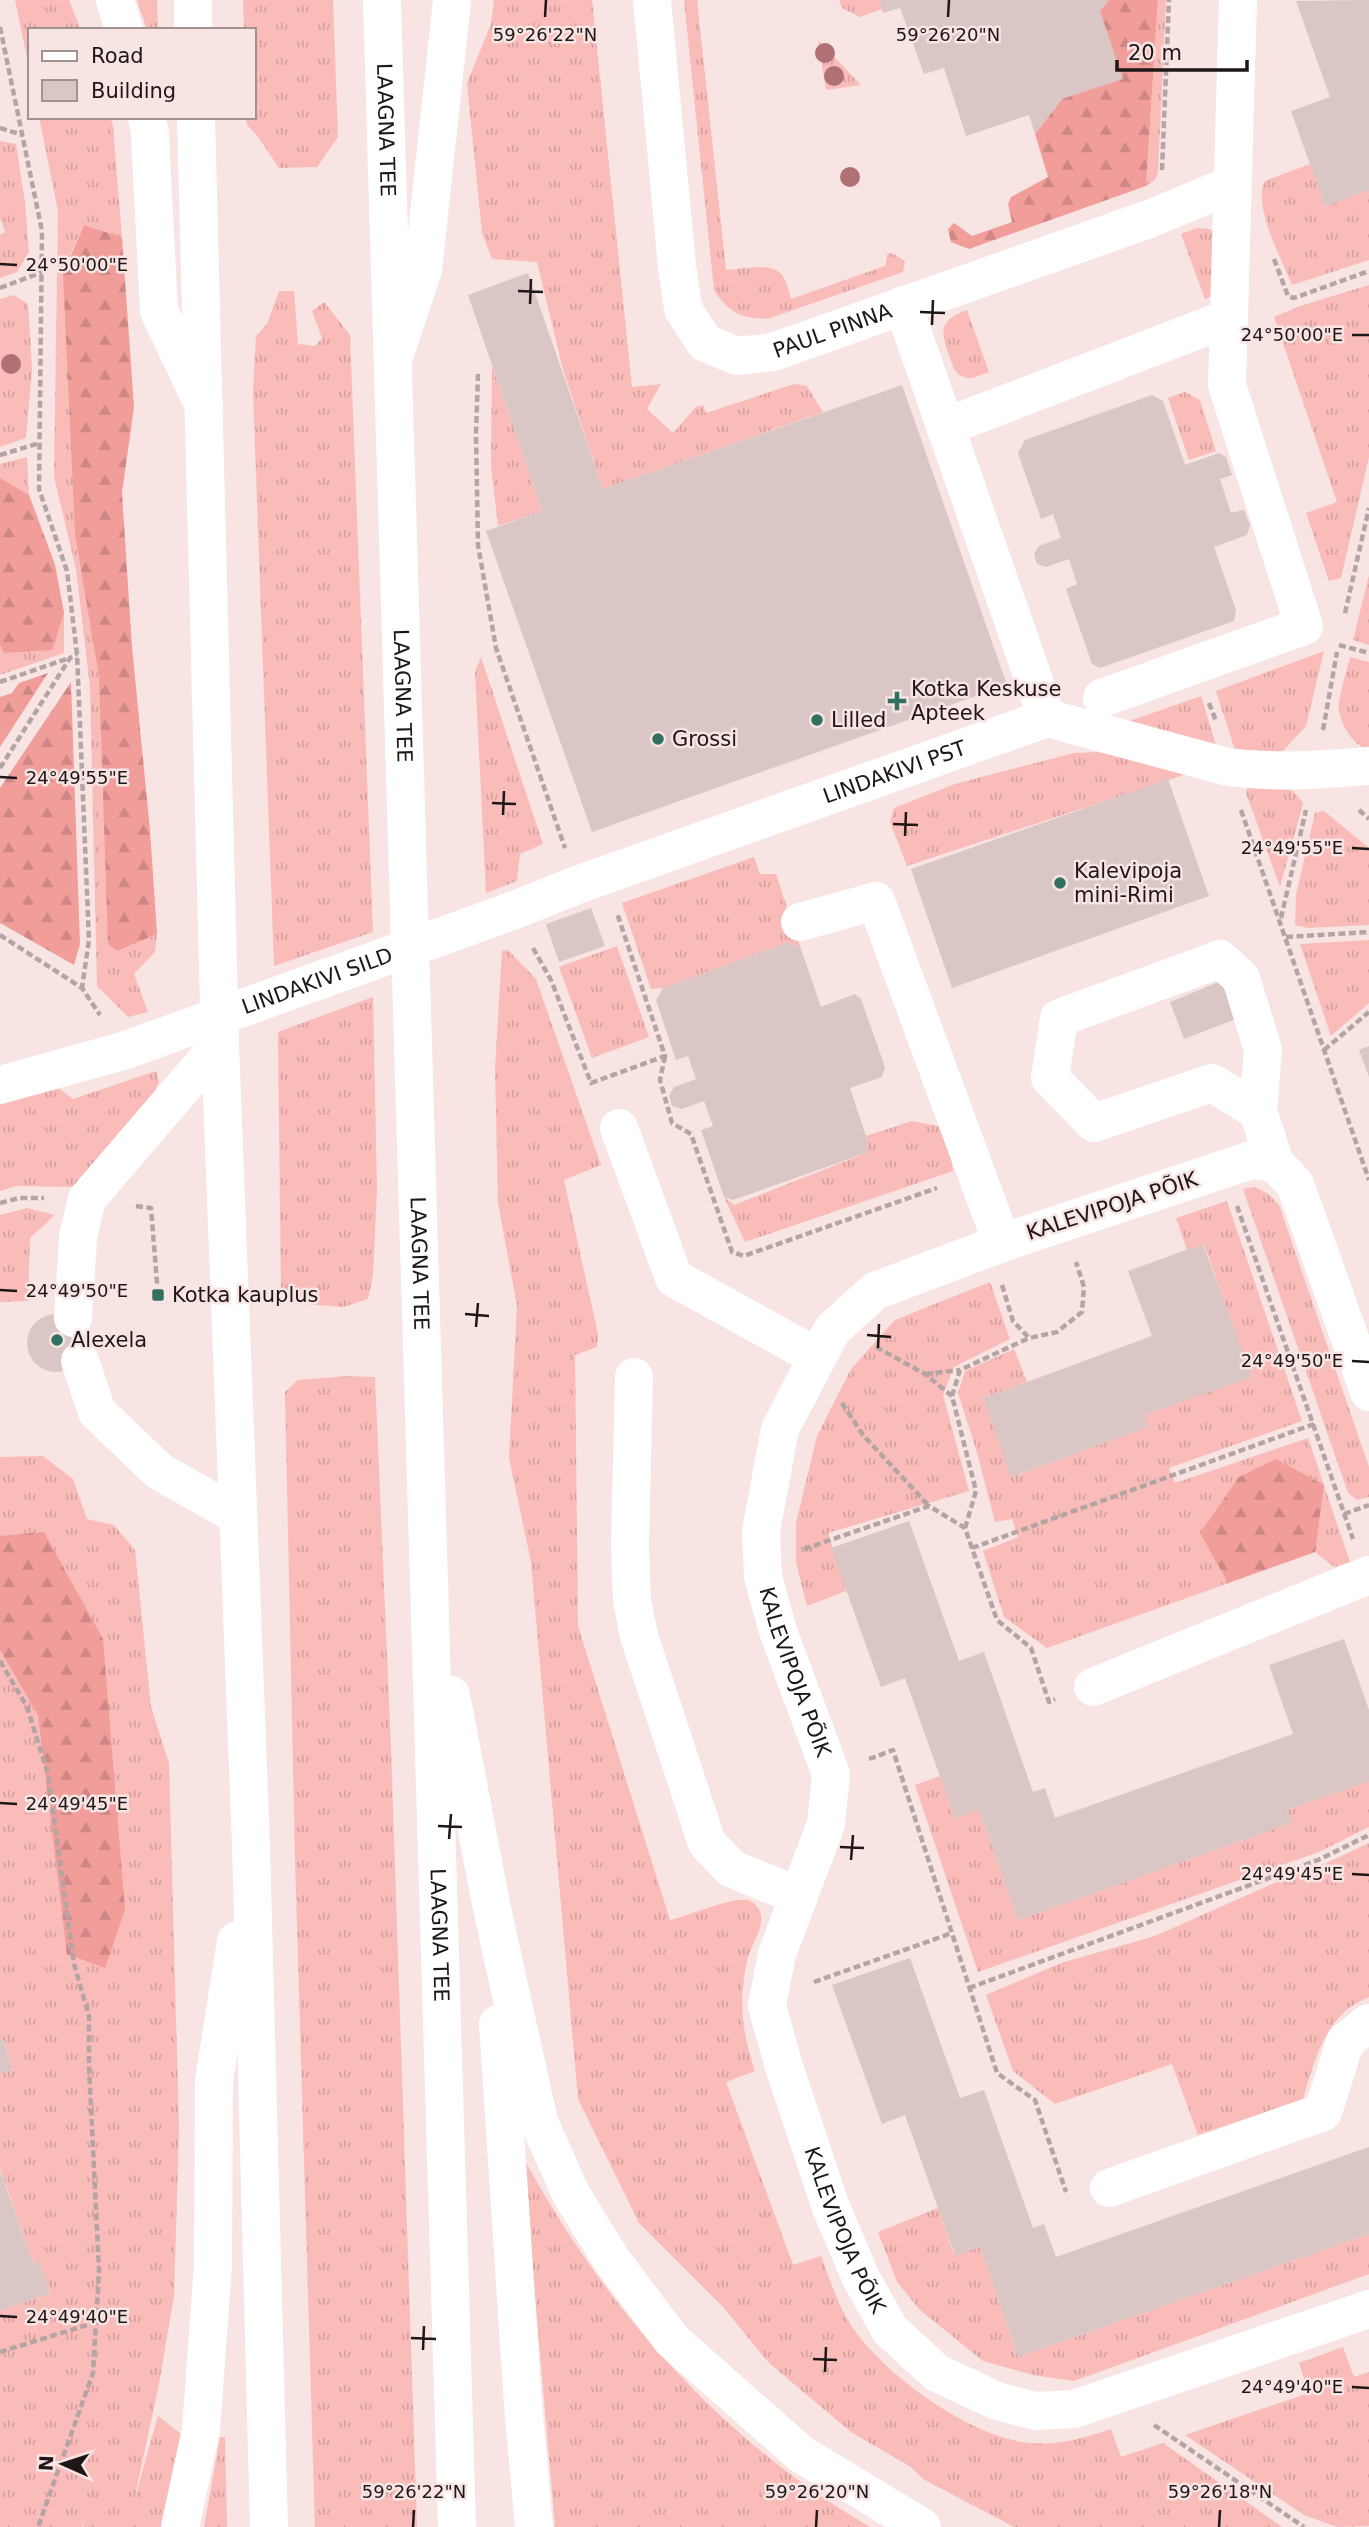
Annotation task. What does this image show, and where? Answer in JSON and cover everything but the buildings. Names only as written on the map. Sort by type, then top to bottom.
[{"type":"main road","points":[[115,0],[123,28]]},
{"type":"main road","points":[[192,0],[193,28]]},
{"type":"main road","name":"LAAGNA TEE","points":[[382,0],[457,2527]]},
{"type":"main road","points":[[392,361],[423,270],[452,0]]},
{"type":"main road","name":"PAUL PINNA","points":[[652,0],[683,309],[705,343],[737,356],[773,352],[1149,219],[1231,185]]},
{"type":"main road","points":[[1102,698],[1304,626],[1227,385],[1238,0]]},
{"type":"main road","points":[[147,119],[159,311],[204,406]]},
{"type":"main road","points":[[196,119],[220,1044],[251,1845],[270,2527]]},
{"type":"main road","points":[[903,305],[1047,718],[1228,767],[1315,771],[1369,766]]},
{"type":"main road","points":[[945,427],[1229,318]]},
{"type":"main road","name":"LINDAKIVI PST","points":[[512,911],[1047,718]]},
{"type":"main road","points":[[800,922],[876,901],[976,1174],[996,1245]]},
{"type":"main road","name":"LINDAKIVI SILD","points":[[123,1051],[512,911]]},
{"type":"main road","points":[[1258,1111],[1212,1083],[1094,1123],[1050,1078],[1059,1017],[1220,959],[1241,978],[1263,1050],[1258,1111],[1275,1163],[1295,1184],[1369,1392]]},
{"type":"main road","points":[[73,1318],[78,1237],[87,1199],[220,1044]]},
{"type":"main road","points":[[0,1085],[123,1051]]},
{"type":"main road","points":[[619,1128],[674,1279],[817,1357]]},
{"type":"main road","name":"KALEVIPOJA PÕIK","points":[[1275,1163],[1251,1160],[996,1245],[875,1290],[832,1330],[780,1429],[761,1531],[763,1577],[778,1631],[831,1774],[826,1824],[777,1954],[767,2006],[830,2205],[860,2276],[890,2330],[937,2373],[997,2402],[1035,2411],[1074,2409],[1369,2309]]},
{"type":"main road","points":[[80,1361],[97,1412],[159,1471],[237,1516]]},
{"type":"main road","points":[[634,1377],[630,1545],[632,1600],[639,1636],[707,1843],[732,1869],[799,1896]]},
{"type":"main road","points":[[429,1576],[490,1899],[539,2122],[571,2194],[611,2259],[672,2340],[801,2454],[922,2527]]},
{"type":"main road","points":[[1093,1686],[1367,1576]]},
{"type":"main road","points":[[180,2527],[201,2430],[213,2265],[214,2081],[251,1845]]},
{"type":"main road","points":[[490,1899],[523,2405],[534,2527]]},
{"type":"main road","points":[[1109,2188],[1322,2112],[1345,2042],[1369,2023]]},
{"type":"path","points":[[1162,174],[1169,0]]},
{"type":"path","points":[[0,27],[42,231],[39,489],[66,571],[78,654],[89,940],[82,988]]},
{"type":"path","points":[[0,128],[23,135]]},
{"type":"path","points":[[0,288],[42,272]]},
{"type":"path","points":[[478,374],[478,545],[496,648],[665,1056],[660,1080],[671,1123],[691,1134],[732,1252],[744,1256],[976,1174]]},
{"type":"path","points":[[0,455],[40,443]]},
{"type":"path","points":[[1339,644],[1369,653]]},
{"type":"path","points":[[0,682],[78,654]]},
{"type":"path","points":[[0,768],[70,658]]},
{"type":"path","points":[[1197,664],[1228,767],[1369,1180]]},
{"type":"path","points":[[1280,920],[1315,771]]},
{"type":"path","points":[[512,911],[551,980],[591,1083],[665,1056]]},
{"type":"path","points":[[1286,937],[1369,932]]},
{"type":"path","points":[[0,934],[82,988],[123,1051]]},
{"type":"path","points":[[1324,1050],[1369,1012]]},
{"type":"path","points":[[1223,1169],[1367,1576]]},
{"type":"path","points":[[87,1199],[151,1208],[158,1295]]},
{"type":"path","points":[[925,1374],[960,1370],[1029,1339],[1057,1332],[1082,1312],[1084,1287],[1064,1222]]},
{"type":"path","points":[[996,1245],[1013,1321],[1029,1339]]},
{"type":"path","points":[[867,1342],[925,1374],[952,1396]]},
{"type":"path","points":[[960,1370],[952,1396],[976,1490],[965,1528],[996,1620],[1031,1648],[1049,1702],[1093,1686]]},
{"type":"path","points":[[841,1401],[863,1436],[929,1506],[965,1528]]},
{"type":"path","points":[[972,1548],[1314,1424]]},
{"type":"path","points":[[1344,1514],[1369,1505]]},
{"type":"path","points":[[763,1577],[796,1552],[929,1506]]},
{"type":"path","points":[[0,1661],[27,1707],[48,1774],[74,1964],[89,2016],[99,2270],[93,2373],[38,2527]]},
{"type":"path","points":[[831,1774],[892,1750],[997,2073],[1035,2100],[1070,2203],[1109,2188]]},
{"type":"path","points":[[969,1988],[1318,1860],[1369,1835]]},
{"type":"path","points":[[767,2006],[817,1980],[952,1933]]},
{"type":"path","points":[[0,2351],[97,2322]]},
{"type":"path","points":[[1112,2396],[1304,2527]]},
{"type":"green space","points":[[15,0],[69,0],[80,28],[28,28],[28,62]]},
{"type":"green space","points":[[137,0],[157,0],[158,28],[146,28]]},
{"type":"green space","points":[[243,0],[333,0],[338,137],[317,167],[279,168],[247,125],[246,119],[256,119],[256,28],[244,28]]},
{"type":"green space","points":[[494,0],[592,0],[632,387],[661,384],[647,409],[673,433],[696,407],[703,405],[706,413],[794,384],[807,386],[823,412],[603,489],[563,370],[537,262],[492,259],[482,233],[467,83],[491,24]]},
{"type":"green space","points":[[684,0],[697,0],[726,270],[756,267],[778,271],[784,278],[791,299],[885,266],[888,253],[905,261],[903,272],[770,318],[745,316],[731,309],[719,298],[714,290]]},
{"type":"green space","points":[[839,0],[879,0],[882,9],[860,17],[842,8]]},
{"type":"green space","points":[[1109,0],[1158,0],[1146,186],[969,249],[951,242],[948,229],[954,223],[972,236],[1012,222],[1008,204],[1011,197],[1048,177],[1035,134],[1062,99],[1100,11]]},
{"type":"green space","points":[[1158,0],[1166,0],[1158,172],[1155,180],[1146,186]]},
{"type":"green space","points":[[818,40],[861,85],[826,90]]},
{"type":"green space","points":[[39,119],[111,119],[122,237],[84,225],[68,260],[88,351],[119,951],[157,934],[155,952],[134,974],[148,1012],[128,1017],[97,986],[90,687],[76,569],[54,477],[58,211]]},
{"type":"green space","points":[[0,141],[16,144],[29,252],[17,272],[0,278],[0,235],[5,232],[0,218]]},
{"type":"green space","points":[[1310,164],[1325,206],[1369,190],[1369,260],[1292,285],[1265,218],[1262,191],[1265,181]]},
{"type":"green space","points":[[84,225],[122,237],[134,407],[122,493],[132,647],[157,934],[118,951],[108,944],[99,677],[75,533],[63,274]]},
{"type":"green space","points":[[1197,228],[1209,229],[1218,234],[1214,295],[1205,299],[1181,234]]},
{"type":"green space","points":[[1369,285],[1369,457],[1341,578],[1329,581],[1306,513],[1337,502],[1274,317],[1300,306]]},
{"type":"green space","points":[[279,291],[294,291],[298,344],[315,346],[322,338],[312,311],[324,302],[350,335],[373,932],[274,966],[253,392],[256,336],[267,324]]},
{"type":"green space","points":[[14,295],[28,304],[32,370],[26,438],[0,447],[0,299]]},
{"type":"green space","points":[[967,310],[989,372],[969,378],[959,375],[954,368],[944,334],[944,328],[950,318]]},
{"type":"green space","points":[[492,365],[542,511],[498,526],[491,466]]},
{"type":"green space","points":[[1185,392],[1200,400],[1216,451],[1189,460],[1168,398]]},
{"type":"green space","points":[[27,457],[29,495],[55,565],[64,613],[64,653],[0,675],[0,464]]},
{"type":"green space","points":[[0,478],[29,495],[55,565],[64,613],[52,650],[4,653],[0,645]]},
{"type":"green space","points":[[1369,575],[1369,645],[1353,640]]},
{"type":"green space","points":[[1324,651],[1306,726],[1283,751],[1236,753],[1216,691]]},
{"type":"green space","points":[[481,657],[543,844],[520,854],[517,881],[486,893],[475,672]]},
{"type":"green space","points":[[1350,657],[1369,662],[1369,749],[1358,744],[1350,735],[1339,712]]},
{"type":"green space","points":[[48,673],[0,747],[0,697],[12,693],[19,683]]},
{"type":"green space","points":[[71,682],[80,944],[74,965],[0,923],[0,788]]},
{"type":"green space","points":[[1201,696],[1216,745],[1118,725]]},
{"type":"green space","points":[[1098,752],[1190,773],[907,866],[890,822],[894,808],[955,784],[1074,753]]},
{"type":"green space","points":[[1249,783],[1287,788],[1303,804],[1280,887],[1246,793]]},
{"type":"green space","points":[[1324,811],[1369,848],[1369,925],[1308,928],[1295,925],[1296,895],[1315,813]]},
{"type":"green space","points":[[754,857],[760,874],[776,874],[801,949],[789,942],[663,988],[651,989],[622,903]]},
{"type":"green space","points":[[1369,940],[1369,1003],[1331,1036],[1300,944]]},
{"type":"green space","points":[[617,946],[649,1037],[592,1058],[559,967]]},
{"type":"green space","points":[[508,950],[536,979],[601,1165],[564,1180],[598,1334],[597,1347],[575,1355],[578,1626],[670,1920],[740,1900],[752,1902],[760,1912],[760,1926],[744,1976],[742,2004],[744,2030],[755,2071],[726,2082],[793,2265],[821,2256],[845,2315],[876,2356],[922,2395],[974,2426],[999,2436],[1034,2443],[1067,2441],[1111,2429],[1121,2457],[1163,2443],[1282,2527],[1014,2527],[923,2479],[911,2467],[851,2432],[769,2363],[723,2307],[639,2223],[578,2099],[531,1562],[509,1458],[517,1306],[498,1203],[495,1069],[502,951]]},
{"type":"green space","points":[[373,997],[377,1190],[373,1275],[368,1299],[343,1307],[295,1303],[281,1293],[278,1032]]},
{"type":"green space","points":[[156,1071],[159,1082],[151,1099],[76,1187],[16,1186],[0,1191],[0,1102],[55,1086],[73,1099]]},
{"type":"green space","points":[[912,1121],[938,1126],[949,1144],[953,1171],[745,1242],[724,1197],[734,1205],[866,1153],[866,1136]]},
{"type":"green space","points":[[1255,1187],[1268,1194],[1279,1205],[1369,1467],[1369,1497],[1357,1500],[1348,1493],[1243,1189]]},
{"type":"green space","points":[[1227,1201],[1302,1421],[1169,1468],[1175,1483],[1308,1438],[1350,1562],[1334,1567],[1315,1552],[1047,1648],[1004,1617],[983,1551],[1018,1537],[1012,1519],[995,1522],[958,1393],[965,1371],[1014,1349],[1027,1382],[983,1398],[1012,1477],[1148,1427],[1144,1415],[1251,1377],[1204,1244],[1187,1250],[1176,1218]]},
{"type":"green space","points":[[27,1208],[55,1215],[30,1238],[28,1301],[0,1302],[0,1215]]},
{"type":"green space","points":[[990,1282],[1010,1339],[954,1367],[943,1395],[969,1491],[828,1533],[846,1591],[807,1606],[796,1562],[796,1523],[817,1436],[851,1369],[895,1320]]},
{"type":"green space","points":[[375,1377],[391,1748],[417,2527],[315,2527],[295,1859],[285,1392],[298,1380]]},
{"type":"green space","points":[[43,1456],[73,1479],[87,1519],[114,1525],[135,1550],[151,1707],[169,1763],[179,2129],[174,2296],[159,2384],[134,2501],[158,2416],[181,2434],[163,2527],[83,2527],[85,2519],[82,2527],[0,2527],[0,2311],[50,2293],[39,2262],[33,2263],[0,2168],[0,2074],[13,2069],[4,2040],[0,2040],[0,1457]]},
{"type":"green space","points":[[1276,1459],[1324,1485],[1315,1552],[1228,1583],[1200,1533],[1239,1477]]},
{"type":"green space","points":[[44,1532],[103,1639],[125,1910],[105,1968],[67,1954],[38,1715],[0,1650],[0,1536]]},
{"type":"green space","points":[[940,1776],[955,1818],[979,1810],[1018,1920],[1291,1823],[1287,1810],[1369,1781],[1369,1827],[1319,1852],[978,1972],[915,1785]]},
{"type":"green space","points":[[1369,1843],[1369,1997],[1342,2014],[1332,2026],[1312,2069],[1303,2099],[1198,2135],[1172,2064],[1055,2104],[1013,2071],[986,1995],[1061,1963],[1155,1936]]},
{"type":"green space","points":[[523,2157],[590,2266],[671,2366],[716,2412],[764,2454],[816,2493],[870,2527],[555,2527]]},
{"type":"green space","points":[[938,2208],[954,2255],[980,2247],[1018,2357],[1369,2234],[1369,2274],[1074,2381],[1033,2375],[983,2361],[920,2310],[897,2282],[878,2232]]},
{"type":"green space","points":[[1343,2347],[1354,2377],[1369,2372],[1369,2526],[1337,2527],[1304,2515],[1185,2435],[1309,2393],[1299,2363]]},
{"type":"green space","points":[[220,2437],[225,2437],[227,2527],[204,2527]]},
{"type":"place","name":"Kotka Keskuse Apteek","points":[[897,701]]},
{"type":"place","name":"Lilled","points":[[817,720]]},
{"type":"place","name":"Grossi","points":[[658,739]]},
{"type":"place","name":"Kalevipoja mini-Rimi","points":[[1060,883]]},
{"type":"place","name":"Kotka kauplus","points":[[158,1295]]},
{"type":"place","name":"Alexela","points":[[57,1340]]}]
